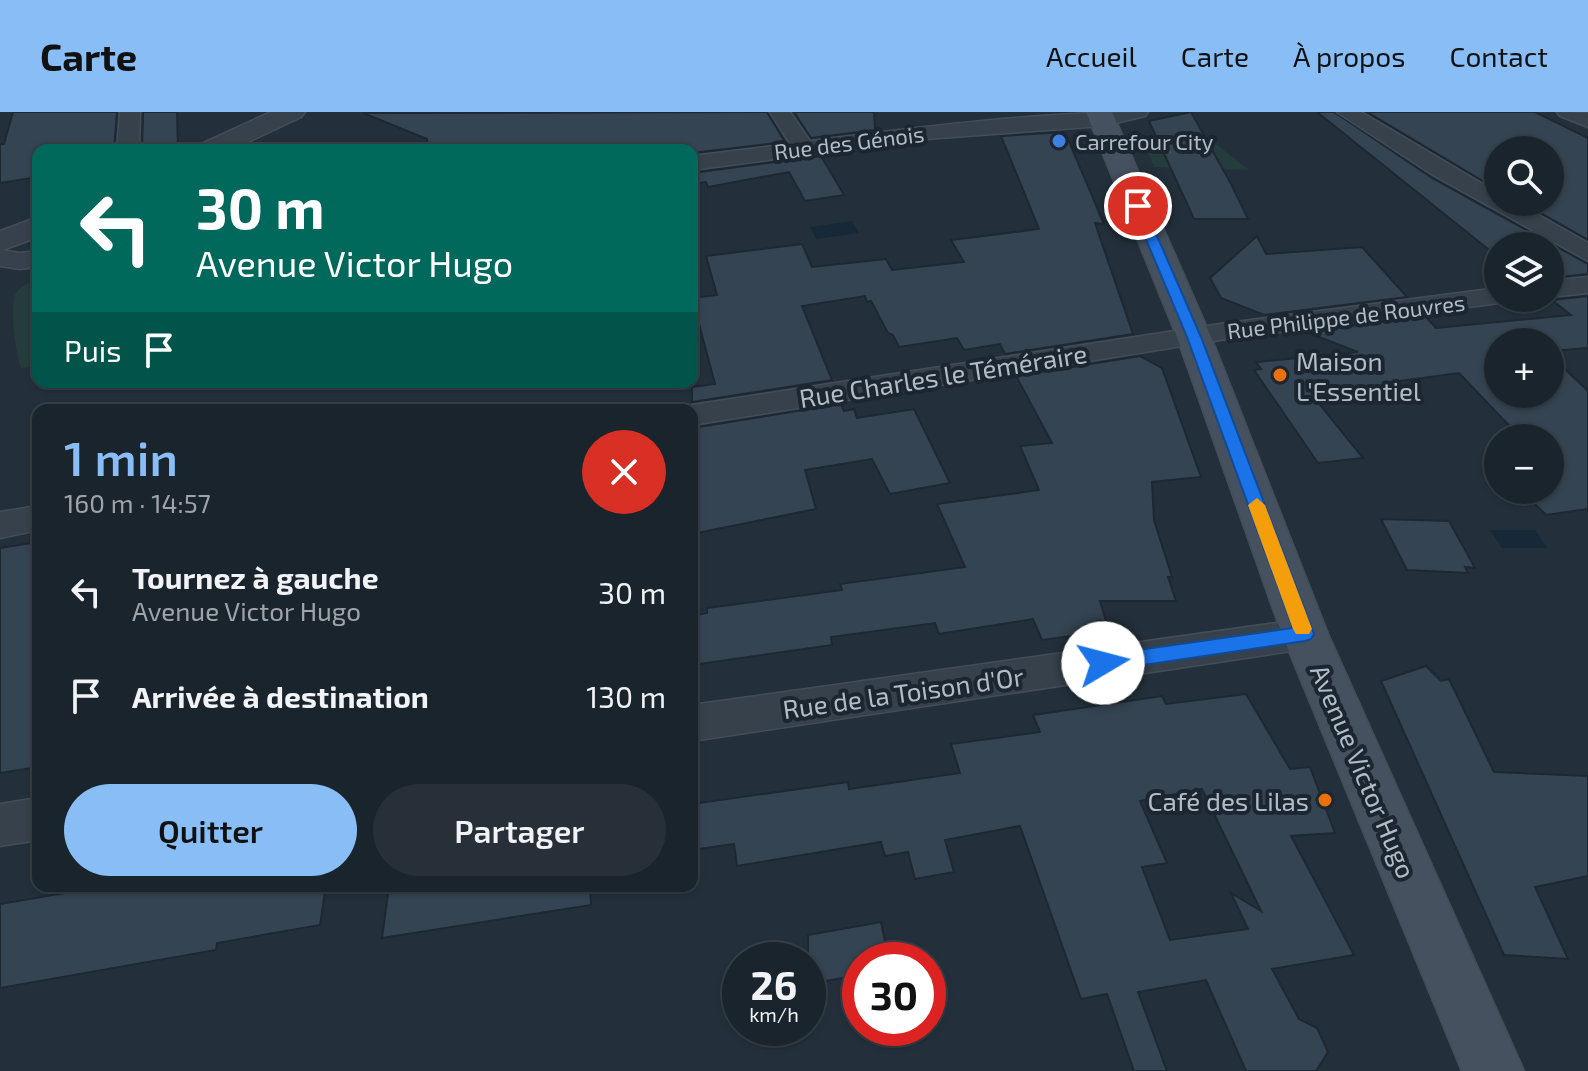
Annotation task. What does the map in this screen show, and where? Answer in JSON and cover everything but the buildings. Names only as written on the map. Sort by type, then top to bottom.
[{"type":"main road","name":"Avenue Victor Hugo","points":[[1101,116],[1194,337],[1305,634],[1493,1071]]},
{"type":"street","points":[[128,144],[130,112]]},
{"type":"street","points":[[223,144],[292,112]]},
{"type":"street","points":[[780,112],[803,147]]},
{"type":"street","name":"Rue des Génois","points":[[698,162],[925,133],[1138,112]]},
{"type":"street","points":[[1347,112],[1441,170],[1588,253]]},
{"type":"street","points":[[1567,112],[1588,121]]},
{"type":"street","points":[[0,242],[32,229]]},
{"type":"street","points":[[0,258],[32,260]]},
{"type":"street","points":[[1564,288],[1588,285]]},
{"type":"street","name":"Rue Philippe de Rouvres","points":[[1194,337],[1484,298]]},
{"type":"street","name":"Rue Charles le Téméraire","points":[[698,414],[1194,337]]},
{"type":"street","points":[[0,525],[32,519]]},
{"type":"street","name":"Rue de la Toison d'Or","points":[[698,722],[1305,634]]},
{"type":"street","points":[[0,825],[32,820]]},
{"type":"green space","points":[[1144,143],[1216,144],[1249,170],[1154,167]]},
{"type":"green space","points":[[32,282],[32,367],[21,368],[13,307],[16,293]]},
{"type":"water","points":[[852,221],[859,233],[816,239],[810,227]]},
{"type":"water","points":[[1490,530],[1535,530],[1547,548],[1502,548]]},
{"type":"slow traffic","points":[[1257,505],[1303,629]]},
{"type":"place","name":"Carrefour City","points":[[1059,141]]},
{"type":"place","name":"Maison L'Essentiel","points":[[1280,375]]},
{"type":"place","name":"Café des Lilas","points":[[1325,800]]},
{"type":"route","points":[[1103,663],[1305,634],[1194,337],[1138,206]]}]
